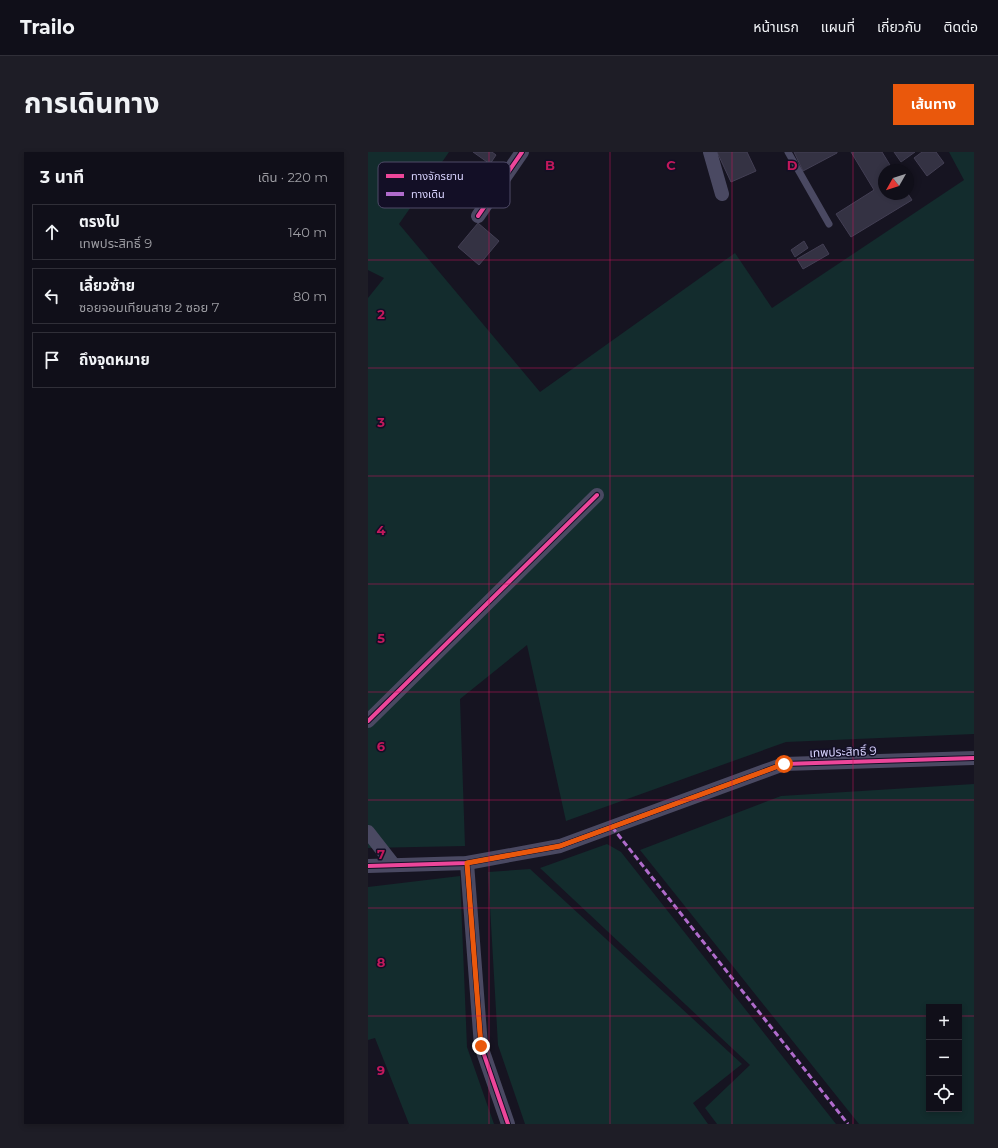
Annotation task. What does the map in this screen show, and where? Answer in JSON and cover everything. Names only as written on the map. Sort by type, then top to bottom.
[{"type":"street","points":[[510,169],[522,152]]},
{"type":"street","points":[[710,152],[722,194]]},
{"type":"street","points":[[478,216],[484,208]]},
{"type":"street","points":[[368,721],[597,495]]},
{"type":"street","name":"เทพประสิทธิ์ 9","points":[[368,866],[393,864],[467,863],[560,846],[784,764],[974,758]]},
{"type":"street","points":[[368,832],[393,864]]},
{"type":"street","points":[[467,863],[481,1046],[508,1124]]},
{"type":"lane","points":[[788,152],[829,224]]},
{"type":"green space","points":[[368,152],[449,152],[442,162],[378,162],[378,208],[410,208],[399,224],[540,392],[735,253],[772,308],[964,180],[949,152],[974,152],[974,734],[786,742],[566,821],[527,645],[460,699],[465,846],[368,848],[368,298],[384,278],[368,270]]},
{"type":"green space","points":[[974,784],[974,1124],[859,1124],[640,850],[781,796]]},
{"type":"green space","points":[[607,844],[621,852],[836,1124],[717,1124],[705,1108],[750,1065],[540,868]]},
{"type":"green space","points":[[530,869],[742,1064],[693,1103],[708,1124],[525,1124],[498,1045],[488,872]]},
{"type":"green space","points":[[460,876],[467,1047],[494,1124],[409,1124],[375,1038],[368,1040],[368,887]]},
{"type":"building","points":[[473,152],[492,152],[496,155],[491,162],[487,162]]},
{"type":"building","points":[[717,152],[747,152],[756,171],[731,182]]},
{"type":"building","points":[[794,152],[837,152],[837,153],[803,171]]},
{"type":"building","points":[[851,152],[882,152],[889,164],[878,164],[878,200],[912,200],[851,237],[836,214],[874,190]]},
{"type":"building","points":[[894,152],[915,152],[901,162]]},
{"type":"building","points":[[922,152],[936,152],[944,163],[927,176],[914,158]]},
{"type":"building","points":[[478,223],[499,241],[479,265],[458,247]]},
{"type":"building","points":[[804,241],[808,248],[795,257],[791,250]]},
{"type":"building","points":[[823,244],[829,254],[803,269],[797,259]]},
{"type":"marked path","points":[[612,827],[848,1124]]},
{"type":"cycle path","points":[[510,169],[522,152]]},
{"type":"cycle path","points":[[478,216],[484,208]]},
{"type":"cycle path","points":[[368,721],[597,495]]},
{"type":"cycle path","points":[[368,866],[467,863],[560,846],[784,764],[974,758]]},
{"type":"cycle path","points":[[467,863],[481,1046],[508,1124]]},
{"type":"route","points":[[481,1046],[467,863],[560,846],[784,764]]}]
